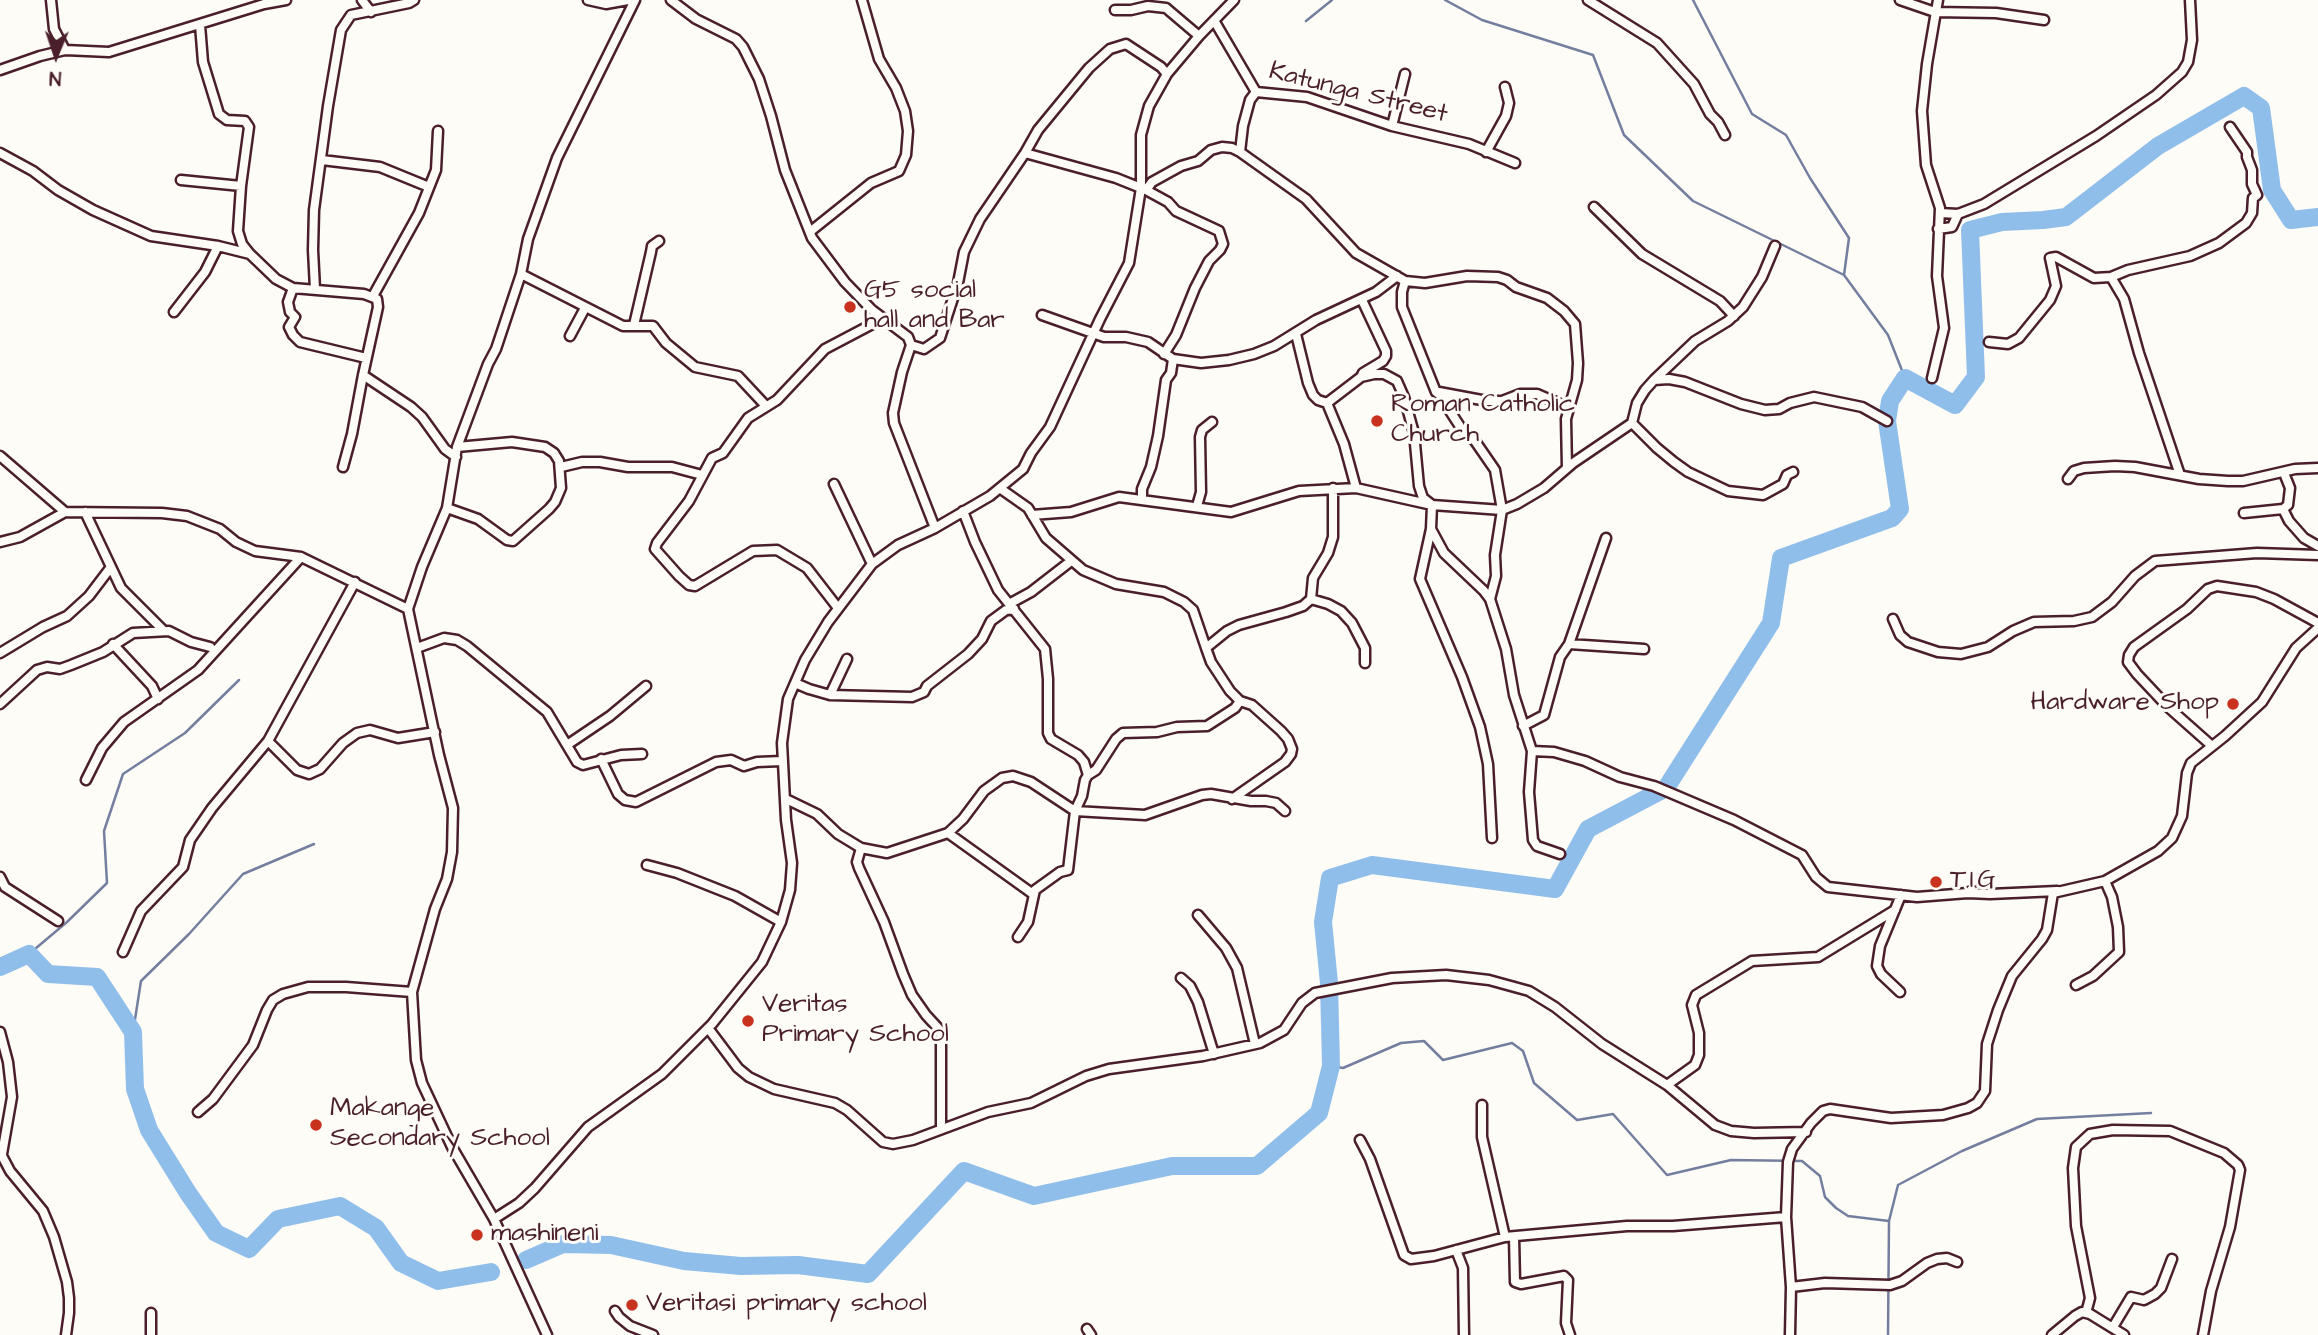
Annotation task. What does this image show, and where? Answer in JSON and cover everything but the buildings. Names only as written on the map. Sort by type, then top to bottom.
[{"type":"street","points":[[51,0],[54,29],[65,51]]},
{"type":"street","points":[[0,70],[40,56],[65,51],[108,52],[264,4],[286,0]]},
{"type":"street","points":[[362,0],[371,12]]},
{"type":"street","points":[[315,289],[313,225],[341,30],[351,15],[414,0]]},
{"type":"street","points":[[587,0],[606,4],[628,0]]},
{"type":"street","points":[[547,1335],[495,1219],[452,1147],[422,1083],[413,1037],[412,992],[435,909],[447,878],[452,852],[453,807],[408,610],[422,567],[447,508],[457,452],[488,364],[496,349],[521,274],[528,239],[557,158],[635,0]]},
{"type":"street","points":[[671,0],[696,19],[736,39],[743,47],[759,79],[772,116],[785,170],[812,238],[845,282],[882,319],[908,337],[911,345],[893,413],[894,424],[935,528]]},
{"type":"street","points":[[811,231],[872,183],[899,171],[906,155],[908,131],[905,111],[896,88],[879,59],[862,0]]},
{"type":"street","points":[[495,1219],[535,1188],[588,1127],[662,1073],[708,1028],[762,962],[787,904],[791,876],[782,761],[786,708],[805,660],[838,608],[872,564],[898,545],[935,528],[1001,489],[1023,469],[1050,427],[1129,262],[1144,189],[1141,135],[1144,118],[1167,74],[1234,0]]},
{"type":"street","points":[[1588,0],[1657,43],[1693,84],[1725,135]]},
{"type":"street","points":[[1900,0],[1934,12],[1996,13],[2044,20]]},
{"type":"street","points":[[1932,378],[1944,328],[1937,276],[1940,213],[1926,165],[1922,111],[1934,12],[1938,0]]},
{"type":"street","points":[[1940,213],[1958,214],[1991,200],[2117,123],[2156,95],[2182,72],[2191,53],[2190,0]]},
{"type":"street","points":[[1115,10],[1148,6],[1166,8],[1199,36]]},
{"type":"street","name":"Katunga Street","points":[[1215,22],[1256,92],[1307,97],[1392,126],[1469,144],[1515,163]]},
{"type":"street","points":[[200,25],[203,62],[219,114],[227,120],[245,121],[249,127],[238,231],[242,244],[276,279],[293,288],[373,296],[377,299],[378,307],[355,425],[343,467]]},
{"type":"street","points":[[911,345],[924,349],[940,338],[958,283],[964,252],[990,202],[1038,130],[1089,68],[1110,49],[1126,44],[1161,67],[1167,74]]},
{"type":"street","points":[[1392,126],[1405,74]]},
{"type":"street","points":[[1486,152],[1506,116],[1509,103],[1505,87]]},
{"type":"street","points":[[1240,152],[1243,126],[1250,100],[1256,92]]},
{"type":"street","points":[[1989,342],[2008,345],[2019,338],[2050,300],[2056,286],[2049,258],[2056,257],[2094,278],[2111,277],[2197,253],[2219,243],[2246,223],[2252,213],[2253,198],[2257,195],[2252,184],[2252,170],[2247,152],[2230,127]]},
{"type":"street","points":[[373,296],[419,213],[436,170],[438,131]]},
{"type":"street","points":[[1144,189],[1181,166],[1198,161],[1211,150],[1232,148],[1306,199],[1356,253],[1401,279],[1424,283],[1467,276],[1498,277],[1516,287],[1547,298],[1575,324],[1577,337],[1577,380],[1565,433],[1569,457],[1567,468]]},
{"type":"street","points":[[0,153],[93,210],[151,236],[218,246],[250,254]]},
{"type":"street","points":[[1025,153],[1096,171],[1144,189],[1168,202],[1176,211],[1219,231],[1223,244],[1209,261],[1195,288],[1168,356],[1171,373],[1166,380],[1158,436],[1151,467],[1142,489],[1142,498]]},
{"type":"street","points":[[323,160],[380,167],[429,187]]},
{"type":"street","points":[[181,180],[241,186]]},
{"type":"street","points":[[1594,207],[1642,254],[1720,301],[1734,316]]},
{"type":"street","points":[[1938,229],[1952,227],[1958,214]]},
{"type":"street","points":[[634,325],[650,252],[652,246],[659,241]]},
{"type":"street","points":[[174,312],[205,272],[218,246]]},
{"type":"street","points":[[1032,515],[1071,512],[1119,497],[1231,512],[1299,491],[1333,488],[1356,488],[1432,505],[1502,510],[1544,488],[1567,468],[1632,423],[1637,403],[1654,380],[1695,341],[1734,316],[1757,287],[1775,246]]},
{"type":"street","points":[[521,274],[623,326],[653,327],[666,343],[695,367],[738,376],[766,406]]},
{"type":"street","points":[[2111,277],[2121,289],[2180,475]]},
{"type":"street","points":[[1041,315],[1104,337],[1126,337],[1148,342],[1168,356],[1201,363],[1229,360],[1274,346],[1316,320],[1401,279]]},
{"type":"street","points":[[1401,279],[1402,307],[1436,392],[1446,400],[1461,428],[1489,457],[1495,470],[1502,510],[1495,555],[1496,576],[1490,599]]},
{"type":"street","points":[[293,288],[288,302],[290,312],[295,317],[289,327],[300,342],[366,358]]},
{"type":"street","points":[[1327,403],[1386,356],[1362,300]]},
{"type":"street","points":[[570,335],[585,308]]},
{"type":"street","points":[[838,608],[807,568],[778,550],[753,551],[695,586],[688,585],[655,549],[690,500],[712,458],[723,453],[748,418],[778,400],[825,349],[882,319]]},
{"type":"street","points":[[1296,334],[1313,395],[1327,403],[1344,444],[1356,488]]},
{"type":"street","points":[[1361,377],[1384,374],[1397,381],[1414,433],[1420,491],[1423,498],[1432,505]]},
{"type":"street","points":[[363,375],[411,407],[422,417],[445,449],[457,452],[512,442],[535,445],[554,453],[561,467],[561,488],[555,502],[513,541],[507,540],[478,520],[447,508]]},
{"type":"street","points":[[1654,380],[1685,382],[1741,404],[1765,410],[1779,409],[1790,403],[1814,397],[1862,407],[1887,421]]},
{"type":"street","points":[[1436,392],[1487,401],[1502,401],[1529,393],[1569,408]]},
{"type":"street","points":[[1197,506],[1201,492],[1200,437],[1202,430],[1212,422]]},
{"type":"street","points":[[1632,423],[1657,448],[1688,472],[1728,491],[1763,495],[1783,484],[1787,475],[1793,472]]},
{"type":"street","points":[[0,456],[65,512]]},
{"type":"street","points":[[561,467],[582,462],[600,462],[618,466],[672,467],[702,475]]},
{"type":"street","points":[[2068,479],[2074,471],[2084,468],[2115,466],[2211,481],[2243,481],[2295,469],[2318,468]]},
{"type":"street","points":[[2283,509],[2290,498],[2284,473]]},
{"type":"street","points":[[834,484],[872,564]]},
{"type":"street","points":[[1206,648],[1239,625],[1303,606],[1311,599],[1313,578],[1328,553],[1333,537],[1333,488]]},
{"type":"street","points":[[1001,489],[1028,508],[1046,538],[1071,561],[1096,577],[1116,584],[1164,592],[1193,610],[1217,674],[1240,701],[1252,705],[1281,731],[1288,738],[1292,749],[1291,754],[1278,767],[1232,799]]},
{"type":"street","points":[[1432,505],[1431,529],[1420,579],[1480,727],[1488,764],[1492,838]]},
{"type":"street","points":[[2244,513],[2283,509]]},
{"type":"street","points":[[2283,509],[2289,521],[2304,538],[2318,546]]},
{"type":"street","points":[[963,511],[987,570],[1045,649],[1048,658],[1048,733],[1051,739],[1078,755],[1084,762],[1088,775],[1075,811],[1068,870],[1050,878],[1032,894],[1028,922],[1018,937]]},
{"type":"street","points":[[0,542],[20,537],[65,512],[162,513],[187,516],[220,529],[236,542],[255,551],[301,557],[408,610]]},
{"type":"street","points":[[85,512],[121,588],[163,630],[210,647]]},
{"type":"street","points":[[1431,529],[1444,553],[1490,599],[1507,649],[1509,676],[1532,751],[1529,792],[1532,840],[1537,846],[1560,854]]},
{"type":"street","points":[[1523,726],[1544,715],[1560,657],[1569,644],[1606,538]]},
{"type":"street","points":[[1893,619],[1900,635],[1908,642],[1938,652],[1961,654],[1988,647],[2013,631],[2035,622],[2074,621],[2092,617],[2155,561],[2257,553],[2318,555]]},
{"type":"street","points":[[86,780],[110,737],[124,722],[198,670],[301,557]]},
{"type":"street","points":[[795,683],[830,695],[900,697],[919,694],[974,648],[982,639],[990,621],[1071,561]]},
{"type":"street","points":[[0,653],[67,616],[89,596],[111,568]]},
{"type":"street","points":[[123,952],[141,911],[179,874],[190,840],[268,741],[355,582]]},
{"type":"street","points":[[1532,751],[1568,755],[1620,777],[1654,786],[1734,820],[1790,846],[1802,855],[1816,877],[1828,887],[1917,897],[1968,892],[1990,894],[2057,891],[2105,881],[2158,851],[2172,838],[2182,816],[2187,773],[2192,763],[2225,736],[2262,702],[2297,648],[2318,626],[2274,599],[2256,592],[2217,586],[2208,589],[2187,609],[2134,647],[2129,655],[2128,662],[2137,674],[2168,707],[2212,746]]},
{"type":"street","points":[[1311,599],[1341,611],[1352,623],[1365,648],[1365,663]]},
{"type":"street","points":[[0,704],[37,670],[47,667],[60,669],[103,652],[133,633],[163,630]]},
{"type":"street","points":[[417,648],[444,638],[457,640],[467,646],[547,712],[577,762],[583,765],[601,759],[642,754]]},
{"type":"street","points":[[113,644],[152,686],[158,699]]},
{"type":"street","points":[[1569,644],[1644,649]]},
{"type":"street","points":[[830,695],[847,659]]},
{"type":"street","points":[[567,745],[610,716],[646,686]]},
{"type":"street","points":[[1088,775],[1096,770],[1109,747],[1124,733],[1207,726],[1240,701]]},
{"type":"street","points":[[268,741],[297,770],[309,774],[320,769],[343,743],[357,733],[370,730],[398,738],[435,732]]},
{"type":"street","points":[[601,759],[618,794],[625,800],[636,802],[716,762],[731,760],[744,766],[757,762],[782,761]]},
{"type":"street","points":[[786,799],[817,814],[838,834],[861,848],[887,853],[948,833],[984,791],[1007,777],[1031,782],[1075,811],[1144,815],[1211,794],[1276,803],[1285,811]]},
{"type":"street","points":[[948,833],[1032,894]]},
{"type":"street","points":[[861,848],[857,862],[884,922],[903,974],[912,995],[938,1028],[941,1036],[942,1128]]},
{"type":"street","points":[[647,865],[671,871],[735,896],[780,922]]},
{"type":"street","points":[[0,877],[5,887],[58,921]]},
{"type":"street","points":[[2076,985],[2093,976],[2119,953],[2118,927],[2112,897],[2105,881]]},
{"type":"street","points":[[1790,1335],[1791,1287],[1786,1217],[1788,1162],[1792,1149],[1823,1111],[1830,1109],[1891,1118],[1943,1115],[1977,1103],[1985,1091],[1987,1044],[1998,1010],[2012,976],[2047,930],[2051,901],[2057,891]]},
{"type":"street","points":[[1900,992],[1881,974],[1877,966],[1880,946],[1901,895]]},
{"type":"street","points":[[1667,1085],[1695,1065],[1699,1055],[1699,1033],[1692,1004],[1696,995],[1706,987],[1752,961],[1818,957],[1895,910]]},
{"type":"street","points":[[1198,915],[1226,948],[1237,968],[1255,1044]]},
{"type":"street","points":[[708,1028],[738,1069],[749,1077],[774,1089],[835,1103],[848,1110],[883,1142],[893,1144],[913,1140],[988,1112],[1031,1103],[1086,1076],[1109,1069],[1214,1054],[1275,1037],[1284,1030],[1302,1003],[1315,993],[1392,978],[1432,975],[1489,980],[1514,985],[1548,1003],[1602,1044],[1667,1085],[1715,1125],[1731,1131],[1806,1132]]},
{"type":"street","points":[[1181,978],[1190,986],[1198,1002],[1214,1054]]},
{"type":"street","points":[[198,1112],[213,1099],[253,1045],[267,1010],[283,993],[308,987],[412,992]]},
{"type":"street","points":[[0,1032],[8,1062],[12,1097],[1,1153],[10,1171],[43,1211],[54,1237],[68,1290],[66,1335]]},
{"type":"street","points":[[1482,1105],[1482,1137],[1510,1237],[1515,1282],[1521,1284],[1564,1276],[1568,1280],[1566,1323],[1570,1335]]},
{"type":"street","points":[[2085,1313],[2090,1298],[2076,1226],[2073,1168],[2076,1147],[2090,1134],[2170,1131],[2224,1153],[2240,1170],[2230,1227],[2211,1291],[2203,1335]]},
{"type":"street","points":[[1360,1140],[1405,1255],[1410,1259],[1510,1237],[1628,1226],[1673,1226],[1786,1217]]},
{"type":"street","points":[[1455,1250],[1463,1268],[1464,1335]]},
{"type":"street","points":[[1791,1287],[1825,1283],[1890,1285],[1902,1281],[1937,1259],[1947,1258],[1957,1262]]},
{"type":"street","points":[[2113,1327],[2131,1297],[2144,1300],[2161,1288],[2172,1259]]},
{"type":"street","points":[[615,1311],[630,1326],[653,1335]]},
{"type":"street","points":[[151,1313],[152,1335]]},
{"type":"street","points":[[2052,1335],[2075,1316],[2085,1313],[2124,1335]]},
{"type":"waterway","points":[[1306,21],[1332,0]]},
{"type":"waterway","points":[[1445,0],[1482,20],[1593,55],[1624,135],[1693,201],[1844,275],[1888,335],[1905,378]]},
{"type":"waterway","points":[[1693,0],[1752,114],[1786,135],[1849,238],[1844,275]]},
{"type":"waterway","points":[[526,1260],[563,1244],[611,1245],[684,1261],[741,1266],[798,1265],[868,1274],[964,1171],[1034,1196],[1172,1166],[1257,1166],[1319,1113],[1331,1066],[1329,983],[1323,922],[1330,878],[1372,865],[1555,889],[1588,829],[1666,788],[1771,623],[1781,558],[1892,518],[1900,509],[1887,421],[1890,401],[1905,378],[1955,405],[1976,377],[1970,230],[2002,222],[2066,217],[2158,146],[2244,96],[2261,108],[2272,190],[2291,220],[2318,217]]},
{"type":"waterway","points":[[29,954],[107,883],[104,831],[123,774],[185,733],[239,680]]},
{"type":"waterway","points":[[133,1032],[141,981],[189,934],[243,874],[314,844]]},
{"type":"waterway","points":[[0,967],[29,954],[48,974],[97,977],[133,1032],[135,1089],[149,1130],[216,1233],[249,1249],[278,1219],[340,1206],[376,1228],[401,1263],[438,1281],[491,1272]]},
{"type":"waterway","points":[[1331,1066],[1343,1068],[1401,1043],[1424,1041],[1443,1060],[1512,1043],[1523,1051],[1534,1083],[1577,1120],[1613,1114],[1667,1175],[1731,1160],[1802,1161],[1820,1176],[1825,1197],[1836,1208],[1848,1216],[1889,1221]]},
{"type":"waterway","points":[[1888,1335],[1889,1221],[1898,1185],[1962,1151],[2037,1119],[2151,1113]]},
{"type":"place","name":"G5 social hall and Bar","points":[[850,307]]},
{"type":"place","name":"Roman Catholic Church","points":[[1377,421]]},
{"type":"place","name":"Hardware Shop","points":[[2233,704]]},
{"type":"place","name":"T.I.G","points":[[1936,882]]},
{"type":"place","name":"Veritas Primary School","points":[[748,1021]]},
{"type":"place","name":"Makange Secondary School","points":[[316,1125]]},
{"type":"place","name":"mashineni","points":[[477,1235]]},
{"type":"place","name":"Veritasi primary school","points":[[632,1305]]}]
